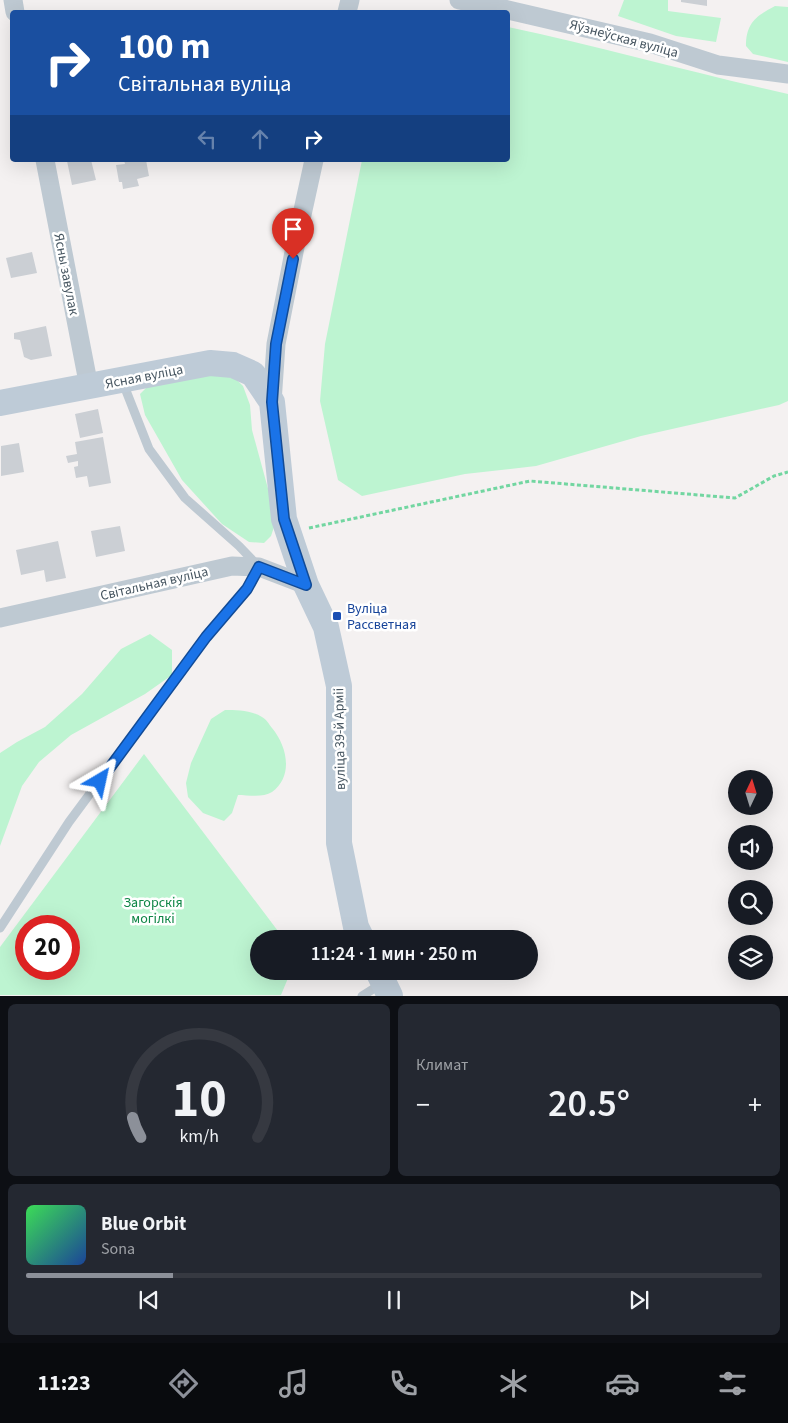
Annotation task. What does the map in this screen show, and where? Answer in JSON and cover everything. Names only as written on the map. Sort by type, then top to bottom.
[{"type":"street","name":"Яўзнеўская вуліца","points":[[459,0],[508,10]]},
{"type":"street","name":"Яўзнеўская вуліца","points":[[510,10],[650,43],[718,65],[788,74]]},
{"type":"street","name":"Ясны завулак","points":[[44,162],[90,387]]},
{"type":"street","name":"вуліца 39-й Арміі","points":[[314,162],[276,344],[272,402],[284,519],[306,585],[326,627],[339,686],[339,843],[358,930]]},
{"type":"street","name":"Ясная вуліца","points":[[0,403],[210,363],[233,365],[254,374],[272,402]]},
{"type":"street","name":"Світальная вуліца","points":[[0,618],[232,566],[259,567],[306,585]]},
{"type":"lane","points":[[0,928],[69,822],[206,637],[247,589],[259,567],[239,546],[185,498],[174,484],[149,449],[122,380]]},
{"type":"path","points":[[289,532],[530,481],[734,498],[774,476],[788,472]]},
{"type":"green space","points":[[624,0],[668,0],[668,11],[721,18],[716,42],[676,36],[618,16]]},
{"type":"green space","points":[[775,6],[788,7],[788,62],[753,54],[746,46],[746,38],[753,21],[762,13]]},
{"type":"green space","points":[[510,27],[788,94],[788,401],[779,405],[641,436],[536,466],[465,474],[362,496],[338,480],[320,401],[325,344],[362,162],[510,162]]},
{"type":"green space","points":[[219,371],[232,375],[243,386],[250,405],[252,430],[270,496],[275,524],[271,536],[264,543],[249,542],[222,524],[182,480],[145,415],[140,394],[150,384]]},
{"type":"green space","points":[[150,634],[172,650],[172,675],[145,694],[71,735],[39,762],[22,786],[0,846],[0,753],[45,727],[82,694],[121,649]]},
{"type":"green space","points":[[225,710],[248,712],[265,719],[281,743],[286,761],[286,769],[279,785],[272,792],[255,796],[238,795],[232,813],[224,821],[203,813],[188,797],[186,783],[191,763],[211,719]]},
{"type":"green space","name":"Загорскія могілкі","points":[[144,754],[277,930],[250,930],[250,980],[287,980],[281,995],[0,995],[0,947],[15,927],[15,980],[80,980],[80,915],[24,915]]},
{"type":"building","points":[[681,0],[707,0],[707,6],[681,2]]},
{"type":"building","points":[[67,162],[92,162],[96,180],[72,185]]},
{"type":"building","points":[[124,162],[146,162],[149,176],[137,179],[139,186],[123,189],[122,182],[119,182],[116,165],[125,164]]},
{"type":"building","points":[[32,252],[37,273],[11,278],[6,258]]},
{"type":"building","points":[[46,326],[52,356],[31,360],[24,357],[20,340],[14,339],[14,333]]},
{"type":"building","points":[[98,409],[103,433],[80,438],[75,414]]},
{"type":"building","points":[[103,437],[111,483],[89,487],[87,476],[76,478],[74,467],[78,466],[78,461],[68,463],[66,456],[77,454],[75,442]]},
{"type":"building","points":[[19,443],[24,472],[1,476],[1,446]]},
{"type":"building","points":[[120,526],[125,551],[96,557],[91,531]]},
{"type":"building","points":[[58,541],[66,578],[46,582],[44,570],[21,575],[16,550]]},
{"type":"place","name":"Вуліца Рассветная","points":[[337,616]]},
{"type":"route","points":[[100,781],[206,637],[247,589],[259,567],[306,585],[284,519],[272,402],[276,344],[293,259]]}]
